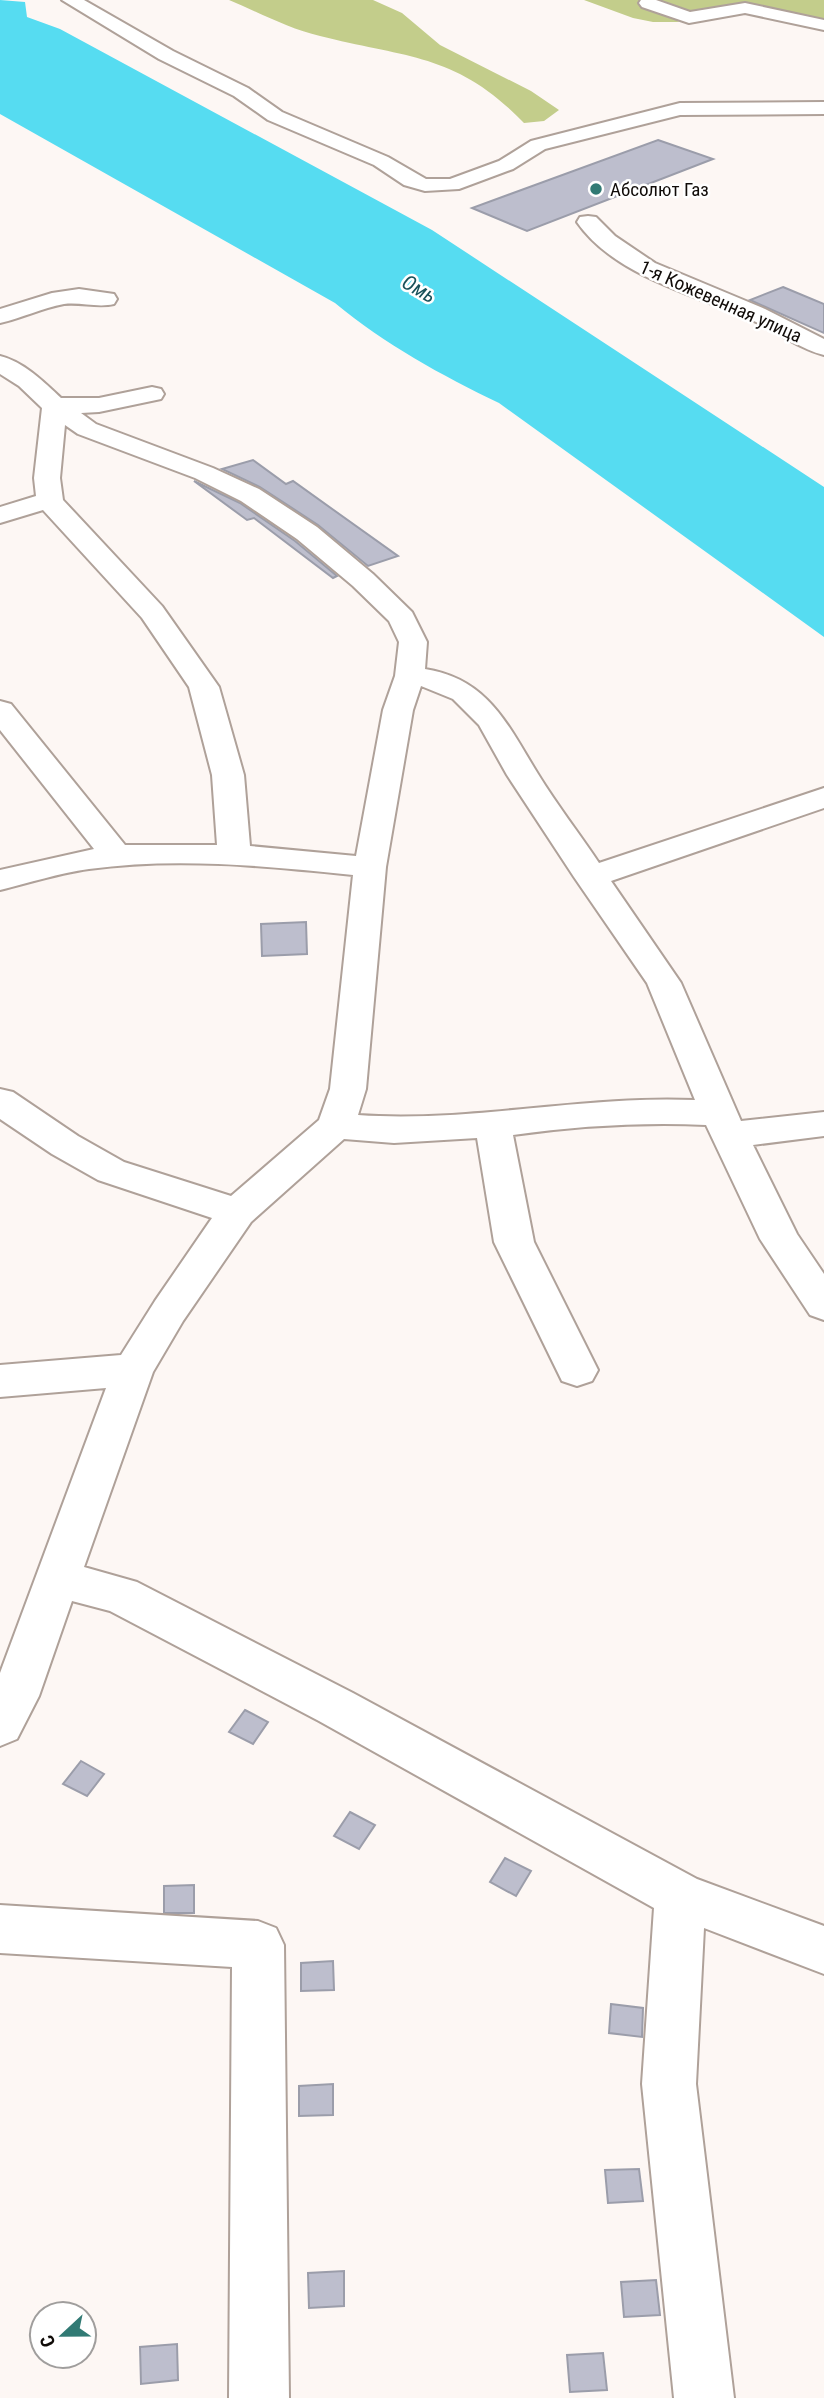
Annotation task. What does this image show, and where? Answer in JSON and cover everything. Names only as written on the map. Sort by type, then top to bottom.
[{"type":"street","points":[[71,0],[166,55],[241,92],[275,116],[381,161],[411,181],[425,186],[452,185],[506,165],[538,145],[680,109],[824,108]]},
{"type":"street","points":[[741,0],[824,23]]},
{"type":"street","points":[[648,3],[689,18],[745,8],[824,23]]},
{"type":"street","name":"1-я Кожевенная улица","points":[[588,222],[613,246],[643,268],[677,285],[760,315],[824,348]]},
{"type":"street","points":[[0,316],[68,296],[83,295],[106,299]]},
{"type":"street","points":[[0,363],[87,429],[204,473],[250,495],[306,533],[363,580],[402,618],[413,642],[410,676],[398,710],[370,867],[348,1089],[336,1126],[237,1212],[169,1311],[133,1370],[15,1696],[0,1725]]},
{"type":"street","points":[[55,406],[99,405],[152,394]]},
{"type":"street","points":[[55,406],[47,478],[51,500],[152,612],[204,687],[228,775],[234,853]]},
{"type":"street","points":[[0,516],[51,500]]},
{"type":"street","points":[[410,676],[437,680],[463,693],[491,720],[523,775],[590,877],[664,983],[724,1124],[780,1240],[822,1299]]},
{"type":"street","points":[[0,710],[117,856]]},
{"type":"street","points":[[590,877],[824,797]]},
{"type":"street","points":[[0,880],[86,859],[117,856],[234,853],[370,867]]},
{"type":"street","points":[[0,1101],[65,1145],[111,1171],[237,1212]]},
{"type":"street","points":[[336,1126],[394,1130],[493,1125],[567,1115],[644,1110],[724,1124],[824,1124]]},
{"type":"street","points":[[493,1125],[514,1242],[578,1370]]},
{"type":"street","points":[[0,1381],[133,1370]]},
{"type":"street","points":[[58,1579],[121,1595],[336,1707],[680,1896],[824,1950]]},
{"type":"street","points":[[680,1896],[669,2084],[704,2398]]},
{"type":"street","points":[[0,1928],[258,1945],[259,2398]]},
{"type":"green space","points":[[229,0],[373,0],[402,13],[440,45],[531,91],[559,110],[544,121],[524,123],[500,100],[453,71],[405,55],[308,33]]},
{"type":"green space","points":[[584,0],[824,0],[824,23],[745,4],[677,22],[653,22],[633,18]]},
{"type":"water","name":"Омь","points":[[0,0],[25,2],[27,17],[60,29],[432,230],[824,487],[824,637],[499,403],[414,358],[335,303],[0,114]]},
{"type":"building","points":[[658,140],[713,159],[527,231],[472,208]]},
{"type":"building","points":[[783,287],[824,304],[824,333],[750,300]]},
{"type":"building","points":[[253,460],[286,484],[293,481],[398,556],[368,566],[318,525],[260,487],[222,469]]},
{"type":"building","points":[[194,481],[240,503],[295,541],[337,576],[333,578],[254,518],[247,520]]},
{"type":"building","points":[[306,922],[307,954],[262,956],[261,924]]},
{"type":"building","points":[[245,1710],[268,1722],[253,1744],[229,1732]]},
{"type":"building","points":[[81,1761],[104,1774],[87,1796],[63,1784]]},
{"type":"building","points":[[350,1812],[375,1825],[359,1849],[334,1836]]},
{"type":"building","points":[[505,1858],[531,1871],[516,1896],[490,1882]]},
{"type":"building","points":[[194,1885],[194,1913],[164,1913],[164,1886]]},
{"type":"building","points":[[333,1961],[334,1990],[301,1991],[301,1963]]},
{"type":"building","points":[[611,2004],[643,2008],[642,2037],[609,2033]]},
{"type":"building","points":[[333,2084],[333,2115],[299,2116],[299,2086]]},
{"type":"building","points":[[639,2169],[643,2201],[608,2203],[605,2170]]},
{"type":"building","points":[[344,2271],[344,2306],[309,2308],[308,2273]]},
{"type":"building","points":[[656,2280],[660,2315],[624,2317],[621,2282]]},
{"type":"building","points":[[177,2344],[178,2380],[141,2384],[140,2347]]},
{"type":"building","points":[[603,2353],[607,2390],[570,2392],[567,2355]]},
{"type":"place","name":"Абсолют Газ","points":[[596,189]]}]
